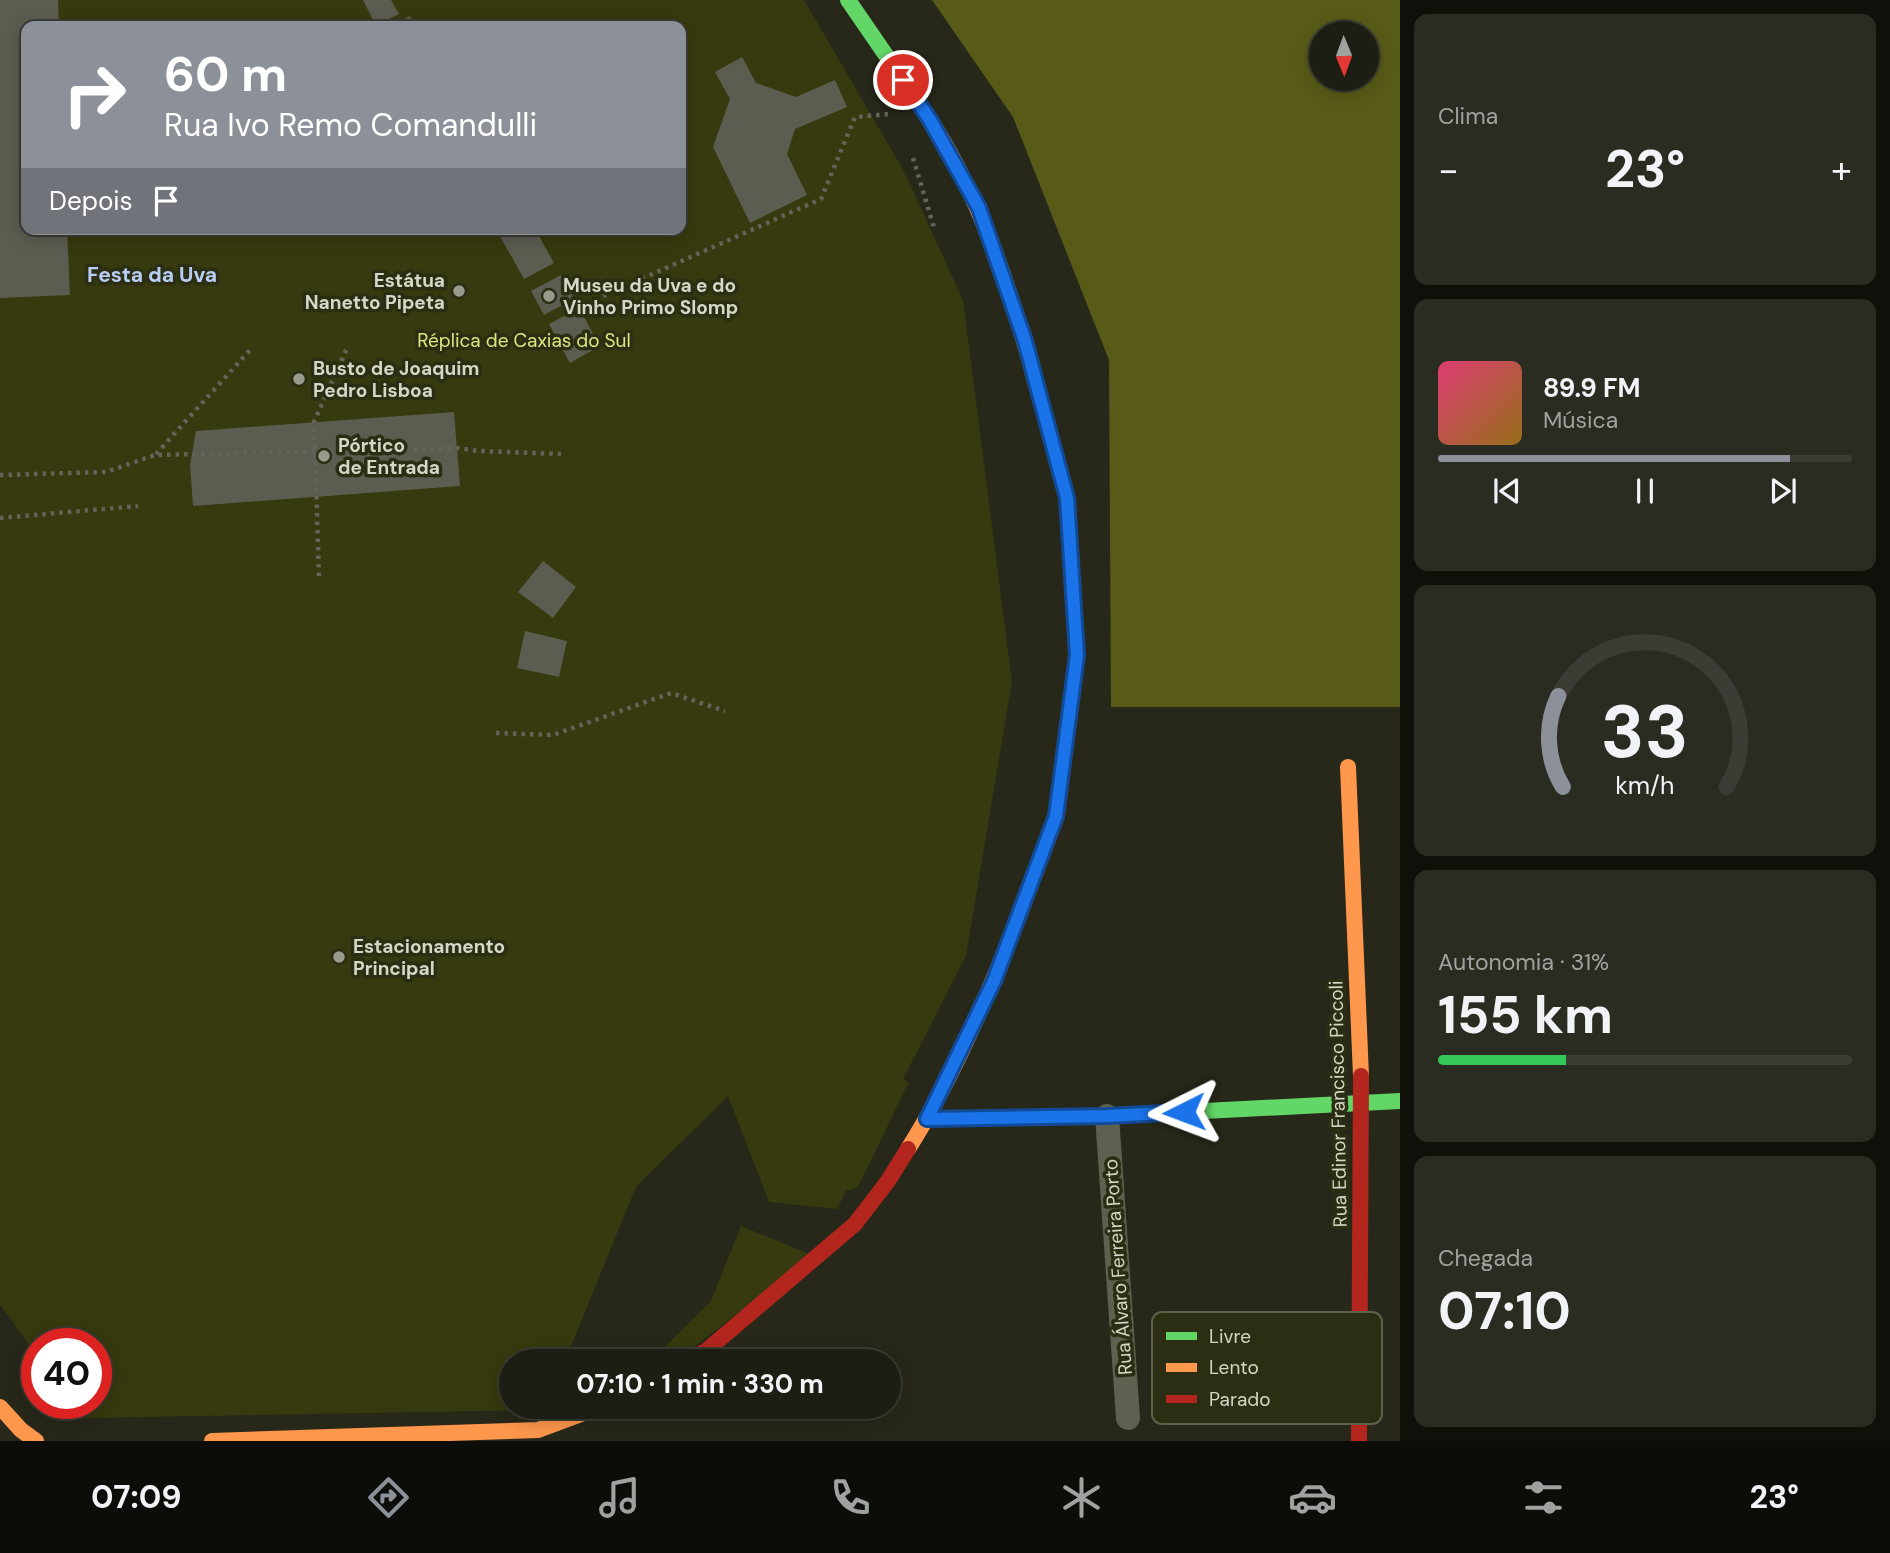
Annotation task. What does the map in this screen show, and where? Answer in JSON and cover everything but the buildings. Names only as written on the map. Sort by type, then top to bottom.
[{"type":"street","points":[[708,1349],[855,1224],[888,1181],[927,1119],[994,981],[1056,816],[1077,655],[1067,498],[1025,341],[979,208],[930,120],[848,0]]},
{"type":"street","name":"Rua Edinor Francisco Piccoli","points":[[1348,767],[1362,1102],[1360,1312]]},
{"type":"street","points":[[927,1119],[1107,1116],[1400,1101]]},
{"type":"street","name":"Rua Álvaro Ferreira Porto","points":[[1107,1116],[1128,1418]]},
{"type":"street","points":[[0,1407],[21,1430],[36,1441]]},
{"type":"street","points":[[212,1441],[538,1435],[573,1419]]},
{"type":"path","points":[[603,296],[821,199],[855,117],[900,113]]},
{"type":"path","points":[[911,152],[934,231]]},
{"type":"path","points":[[319,576],[314,422],[348,346]]},
{"type":"path","points":[[155,455],[250,350]]},
{"type":"path","points":[[0,475],[106,472],[155,455],[457,448],[561,454]]},
{"type":"path","points":[[0,518],[138,506]]},
{"type":"path","points":[[496,733],[553,735],[671,693],[725,711]]},
{"type":"green space","name":"Réplica de Caxias do Sul","points":[[0,0],[804,0],[905,173],[963,300],[1012,682],[966,956],[903,1079],[909,1082],[858,1187],[846,1191],[837,1209],[769,1202],[728,1096],[636,1187],[570,1349],[499,1349],[499,1411],[112,1417],[112,1328],[21,1328],[21,1333],[0,1305]]},
{"type":"green space","points":[[741,1226],[812,1255],[691,1349],[663,1349],[711,1301]]},
{"type":"shaded area","points":[[932,0],[1400,0],[1400,707],[1111,707],[1109,360],[1013,117]]},
{"type":"traffic: fast","points":[[848,0],[925,112]]},
{"type":"traffic: fast","points":[[927,1119],[1107,1116],[1400,1101]]},
{"type":"traffic: slow","points":[[925,112],[963,178],[994,249],[1039,395]]},
{"type":"traffic: slow","points":[[1348,767],[1361,1076]]},
{"type":"traffic: slow","points":[[908,1149],[956,1063],[1021,911]]},
{"type":"traffic: slow","points":[[0,1407],[21,1430],[36,1441]]},
{"type":"traffic: slow","points":[[212,1441],[538,1430],[568,1419]]},
{"type":"traffic: jam","points":[[1021,911],[1057,816],[1077,655],[1067,498],[1039,395]]},
{"type":"traffic: jam","points":[[1360,1312],[1361,1076]]},
{"type":"traffic: jam","points":[[708,1349],[855,1224],[888,1181],[908,1149]]},
{"type":"traffic: jam","points":[[1359,1424],[1359,1441]]},
{"type":"place","name":"Estátua Nanetto Pipeta","points":[[459,291]]},
{"type":"place","name":"Museu da Uva e do Vinho Primo Slomp","points":[[549,296]]},
{"type":"place","name":"Busto de Joaquim Pedro Lisboa","points":[[299,379]]},
{"type":"place","name":"Pórtico de Entrada","points":[[324,456]]},
{"type":"place","name":"Estacionamento Principal","points":[[339,957]]},
{"type":"district","name":"Festa da Uva","points":[[152,275]]},
{"type":"route","points":[[903,80],[930,120],[979,208],[1025,341],[1067,498],[1077,655],[1056,816],[994,981],[927,1119],[1184,1112]]}]
